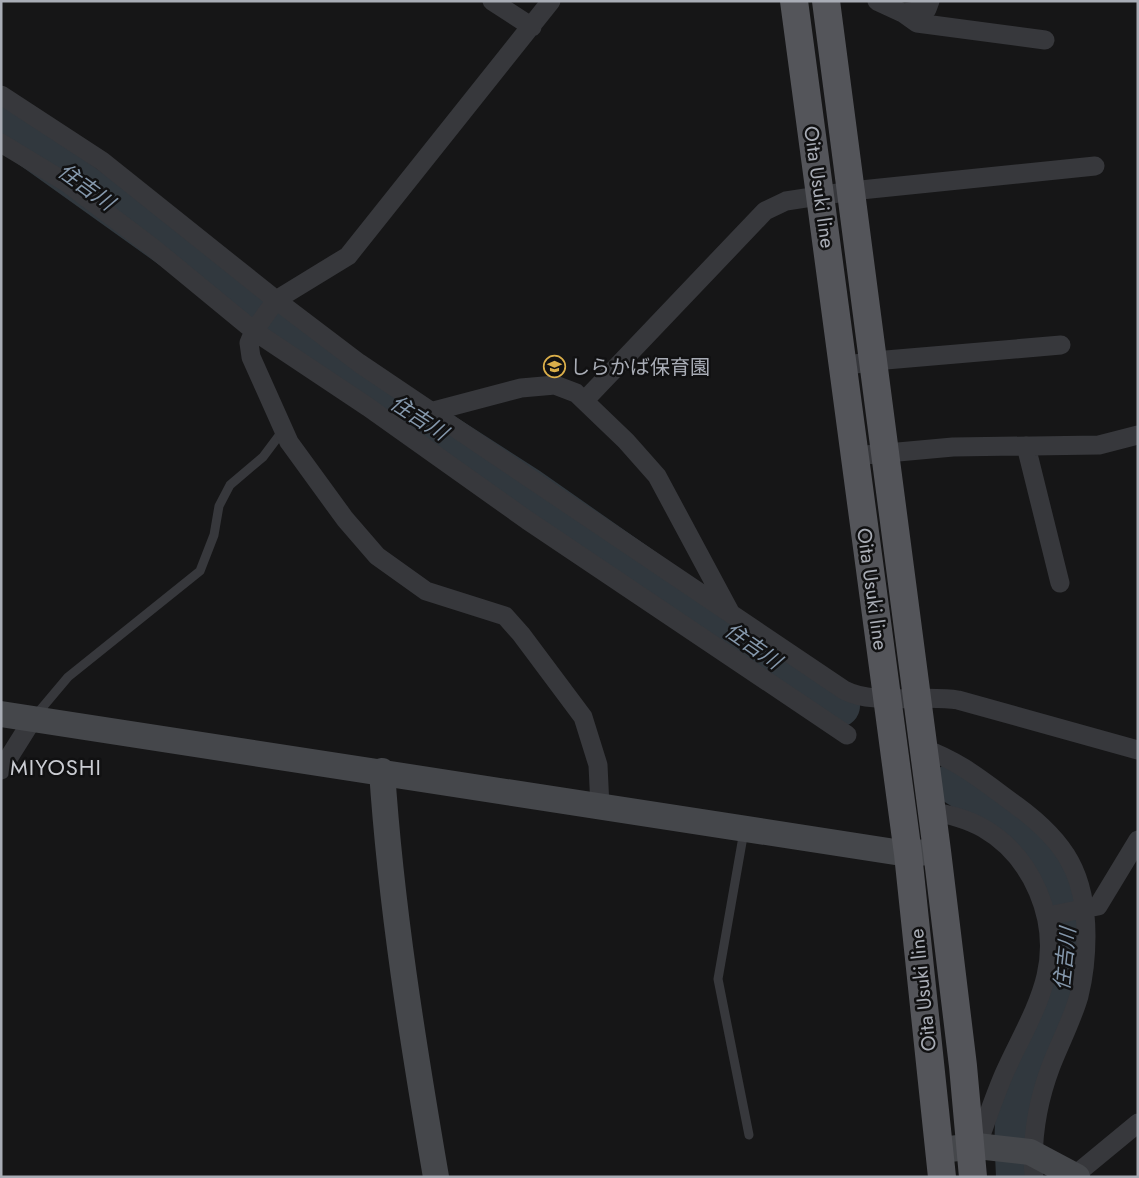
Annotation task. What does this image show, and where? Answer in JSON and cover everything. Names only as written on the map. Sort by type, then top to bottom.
[{"type":"main road","name":"Oita Usuki line","points":[[794,1],[908,854],[942,1177]]},
{"type":"main road","name":"Oita Usuki line","points":[[826,1],[932,811],[980,1146],[973,1177]]},
{"type":"street","points":[[492,1],[532,27]]},
{"type":"street","points":[[551,1],[348,256],[276,300],[254,331],[249,343],[250,357],[289,442],[345,519],[377,556],[426,592],[505,616],[521,634],[583,717],[598,765],[600,807]]},
{"type":"street","points":[[877,1],[903,13],[918,23],[1045,40]]},
{"type":"street","points":[[903,13],[927,9],[930,1]]},
{"type":"street","points":[[1,95],[102,160],[276,300],[359,363],[732,615],[854,695],[887,698],[931,697],[965,702],[1138,750]]},
{"type":"street","points":[[1,143],[67,183],[152,248],[254,331],[368,407],[527,520],[847,735]]},
{"type":"street","points":[[585,400],[765,211],[786,201],[851,191],[1095,166]]},
{"type":"street","points":[[843,366],[874,361],[1061,345]]},
{"type":"street","points":[[430,412],[521,388],[555,384],[566,388],[585,400],[657,476],[732,615]]},
{"type":"street","points":[[854,456],[953,447],[1099,446],[1138,435]]},
{"type":"street","points":[[1026,446],[1060,583]]},
{"type":"street","points":[[1,714],[382,771],[600,807],[908,854],[938,851]]},
{"type":"street","points":[[1,770],[32,720]]},
{"type":"street","points":[[924,749],[946,757],[978,777],[1024,811],[1050,835],[1067,856],[1083,892],[1086,910],[1086,955],[1082,984],[1041,1097],[1032,1161]]},
{"type":"street","points":[[382,771],[386,835],[436,1177]]},
{"type":"street","points":[[932,811],[970,822],[990,833],[1008,847],[1029,874],[1047,916],[1049,944],[1046,976],[1034,1008],[1002,1077],[980,1146]]},
{"type":"street","points":[[1047,916],[1086,910],[1098,906],[1138,840]]},
{"type":"street","points":[[940,1150],[980,1146],[1076,1176],[1138,1123]]},
{"type":"lane","points":[[32,720],[68,677],[200,571],[214,535],[219,506],[230,485],[263,457],[284,429]]},
{"type":"lane","points":[[745,829],[718,980],[749,1135]]},
{"type":"waterway","name":"住吉川","points":[[1,126],[330,361],[529,489],[839,706]]},
{"type":"waterway","name":"住吉川","points":[[954,783],[1004,815],[1031,837],[1046,854],[1057,873],[1065,894],[1070,916],[1072,938],[1067,982],[1060,1003],[1024,1082],[1018,1104],[1016,1135],[1017,1177]]},
{"type":"place","name":"しらかば保育園","points":[[554,367]]},
{"type":"district","name":"MIYOSHI","points":[[56,767]]}]
